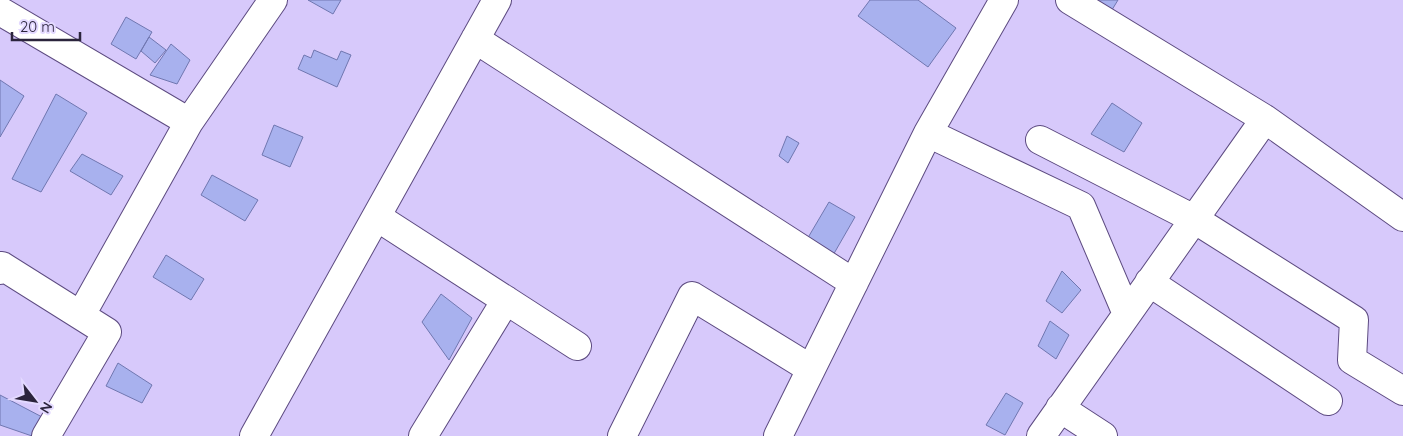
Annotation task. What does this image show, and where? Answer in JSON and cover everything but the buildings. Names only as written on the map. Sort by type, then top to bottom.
[{"type":"street","points":[[81,316],[189,122],[273,0]]},
{"type":"street","points":[[254,436],[497,0]]},
{"type":"street","points":[[778,436],[928,134],[1004,0]]},
{"type":"street","points":[[1070,0],[1265,119],[1402,212]]},
{"type":"street","points":[[0,11],[189,122]]},
{"type":"street","points":[[475,39],[854,283]]},
{"type":"street","points":[[1040,436],[1265,119]]},
{"type":"street","points":[[928,134],[1081,206],[1126,314]]},
{"type":"street","points":[[1040,140],[1194,219],[1354,320],[1352,360],[1403,391]]},
{"type":"street","points":[[377,217],[577,346]]},
{"type":"street","points":[[0,270],[2,266],[108,332],[46,436]]},
{"type":"street","points":[[1149,282],[1328,401]]},
{"type":"street","points":[[622,436],[692,296],[811,369]]},
{"type":"street","points":[[423,436],[506,300]]},
{"type":"street","points":[[1060,408],[1103,436]]}]
